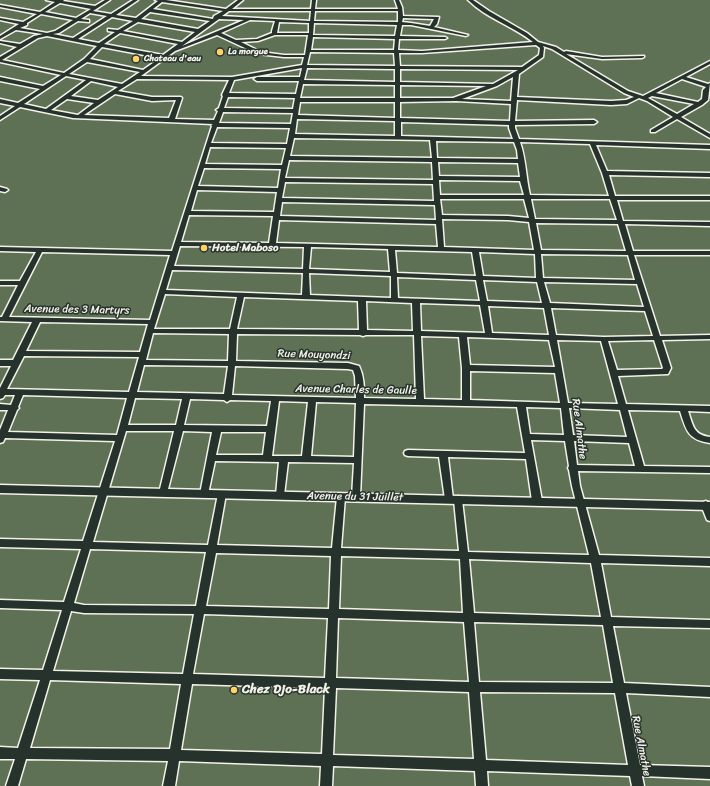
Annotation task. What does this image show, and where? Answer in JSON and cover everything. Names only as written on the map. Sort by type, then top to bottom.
[{"type":"street","points":[[48,0],[96,8]]},
{"type":"street","points":[[0,60],[38,36],[50,35],[79,20],[108,0]]},
{"type":"street","points":[[73,40],[136,0]]},
{"type":"street","points":[[0,118],[18,104],[86,60],[100,45],[137,20],[160,0],[226,10],[400,10]]},
{"type":"street","points":[[79,116],[164,57],[241,0]]},
{"type":"street","points":[[272,245],[284,167],[290,146],[305,66],[314,9],[314,0]]},
{"type":"street","points":[[397,0],[401,17],[395,51],[397,67],[396,100],[398,137]]},
{"type":"street","points":[[454,100],[495,85],[516,74],[542,53],[542,48],[520,30],[470,0]]},
{"type":"street","points":[[2,36],[25,24],[60,1]]},
{"type":"street","points":[[0,6],[87,21]]},
{"type":"street","points":[[149,10],[215,19],[399,24],[432,27],[466,35]]},
{"type":"street","points":[[91,12],[200,31]]},
{"type":"street","points":[[401,17],[436,18],[435,24],[432,27]]},
{"type":"street","points":[[0,19],[25,24]]},
{"type":"street","points":[[171,51],[219,34],[250,20]]},
{"type":"street","points":[[275,34],[276,21]]},
{"type":"street","points":[[17,28],[164,57]]},
{"type":"street","points":[[110,30],[181,43]]},
{"type":"street","points":[[219,34],[264,54],[446,51],[537,43],[560,51],[602,58],[642,57]]},
{"type":"street","points":[[237,41],[258,40],[275,34],[445,38]]},
{"type":"street","points":[[0,42],[21,46]]},
{"type":"street","points":[[560,51],[626,92],[644,98],[708,133]]},
{"type":"street","points":[[0,60],[122,86]]},
{"type":"street","points":[[86,60],[143,72]]},
{"type":"street","points":[[644,98],[684,78],[710,62]]},
{"type":"street","points":[[232,78],[305,66],[524,69]]},
{"type":"street","name":"Rue Almathe","points":[[516,74],[512,123],[518,140],[526,198],[537,246],[536,252],[540,281],[547,307],[559,370],[565,406],[572,468],[595,558],[638,786]]},
{"type":"street","points":[[135,77],[495,85]]},
{"type":"street","points":[[12,786],[120,438],[162,292],[177,249],[219,110],[232,78]]},
{"type":"street","points":[[652,131],[705,100],[705,91],[709,86],[684,78]]},
{"type":"street","points":[[0,79],[44,88]]},
{"type":"street","points":[[46,111],[91,79]]},
{"type":"street","points":[[113,92],[152,99],[179,98],[172,119]]},
{"type":"street","points":[[651,94],[700,104]]},
{"type":"street","points":[[225,95],[298,98],[611,103],[627,102],[638,97]]},
{"type":"street","points":[[67,96],[98,102]]},
{"type":"street","points":[[0,101],[46,111],[79,116],[172,119],[215,124],[294,126]]},
{"type":"street","points":[[219,110],[512,123],[594,122]]},
{"type":"street","points":[[292,136],[518,140],[710,147]]},
{"type":"street","points":[[433,138],[441,249]]},
{"type":"street","points":[[592,143],[605,173],[631,252],[658,339],[666,372],[614,373]]},
{"type":"street","points":[[208,145],[290,146]]},
{"type":"street","points":[[287,158],[520,161]]},
{"type":"street","points":[[202,166],[284,167]]},
{"type":"street","points":[[605,173],[710,176]]},
{"type":"street","points":[[282,180],[523,179]]},
{"type":"street","points":[[195,188],[281,190]]},
{"type":"street","points":[[279,200],[437,200],[612,197],[710,198]]},
{"type":"street","points":[[187,213],[438,219],[508,218],[532,220],[710,224]]},
{"type":"street","points":[[306,297],[308,245]]},
{"type":"street","points":[[0,249],[177,249],[308,245],[536,252],[710,253]]},
{"type":"street","points":[[391,248],[394,275],[394,301]]},
{"type":"street","points":[[2,319],[40,250]]},
{"type":"street","points":[[475,250],[490,336]]},
{"type":"street","points":[[170,268],[307,271],[540,281],[640,282]]},
{"type":"street","points":[[0,283],[22,283]]},
{"type":"street","points":[[162,292],[485,305],[648,309]]},
{"type":"street","points":[[227,399],[232,363],[233,331],[241,294]]},
{"type":"street","points":[[362,300],[363,334]]},
{"type":"street","points":[[416,302],[420,403]]},
{"type":"street","name":"Avenue des 3 Martyrs","points":[[2,319],[153,322]]},
{"type":"street","points":[[1,394],[22,354],[37,320]]},
{"type":"street","points":[[150,332],[233,331],[363,334],[418,333],[604,339],[710,337]]},
{"type":"street","points":[[463,335],[466,368],[466,403]]},
{"type":"street","points":[[604,339],[640,468]]},
{"type":"street","name":"Rue Mouyondzi","points":[[22,354],[355,367],[358,371],[360,401],[356,497]]},
{"type":"street","points":[[0,363],[16,363]]},
{"type":"street","points":[[466,368],[559,370]]},
{"type":"street","points":[[20,393],[2,437],[120,438]]},
{"type":"street","name":"Avenue Charles de Gaulle","points":[[1,394],[133,395],[227,399],[710,409]]},
{"type":"street","points":[[163,493],[187,397]]},
{"type":"street","points":[[267,459],[275,399]]},
{"type":"street","points":[[306,459],[312,400]]},
{"type":"street","points":[[522,404],[537,501]]},
{"type":"street","points":[[0,407],[15,408]]},
{"type":"street","points":[[683,408],[693,435],[710,440]]},
{"type":"street","points":[[123,428],[270,430]]},
{"type":"street","points":[[204,494],[217,429]]},
{"type":"street","points":[[528,437],[633,440]]},
{"type":"street","points":[[408,453],[530,456]]},
{"type":"street","points":[[443,454],[464,555],[482,786]]},
{"type":"street","points":[[211,458],[357,460]]},
{"type":"street","points":[[280,495],[284,460]]},
{"type":"street","points":[[572,468],[710,470]]},
{"type":"street","name":"Avenue du 31 Juillet","points":[[0,489],[708,506]]},
{"type":"street","points":[[170,786],[187,680],[222,494]]},
{"type":"street","points":[[326,786],[336,552],[341,497]]},
{"type":"street","points":[[708,506],[710,517]]},
{"type":"street","points":[[0,543],[211,550],[595,558],[710,562]]},
{"type":"street","points":[[0,604],[68,606],[84,609],[201,610],[710,624]]},
{"type":"street","points":[[0,674],[475,688],[619,688],[710,692]]},
{"type":"street","points":[[0,753],[175,755],[710,773]]},
{"type":"green space","points":[[0,0],[710,0],[710,786],[0,786]]},
{"type":"place","name":"La morgue","points":[[220,52]]},
{"type":"place","name":"Chateau d'eau","points":[[136,59]]},
{"type":"place","name":"Hotel Maboso","points":[[204,248]]},
{"type":"place","name":"Chez Djo-Black","points":[[234,690]]}]
